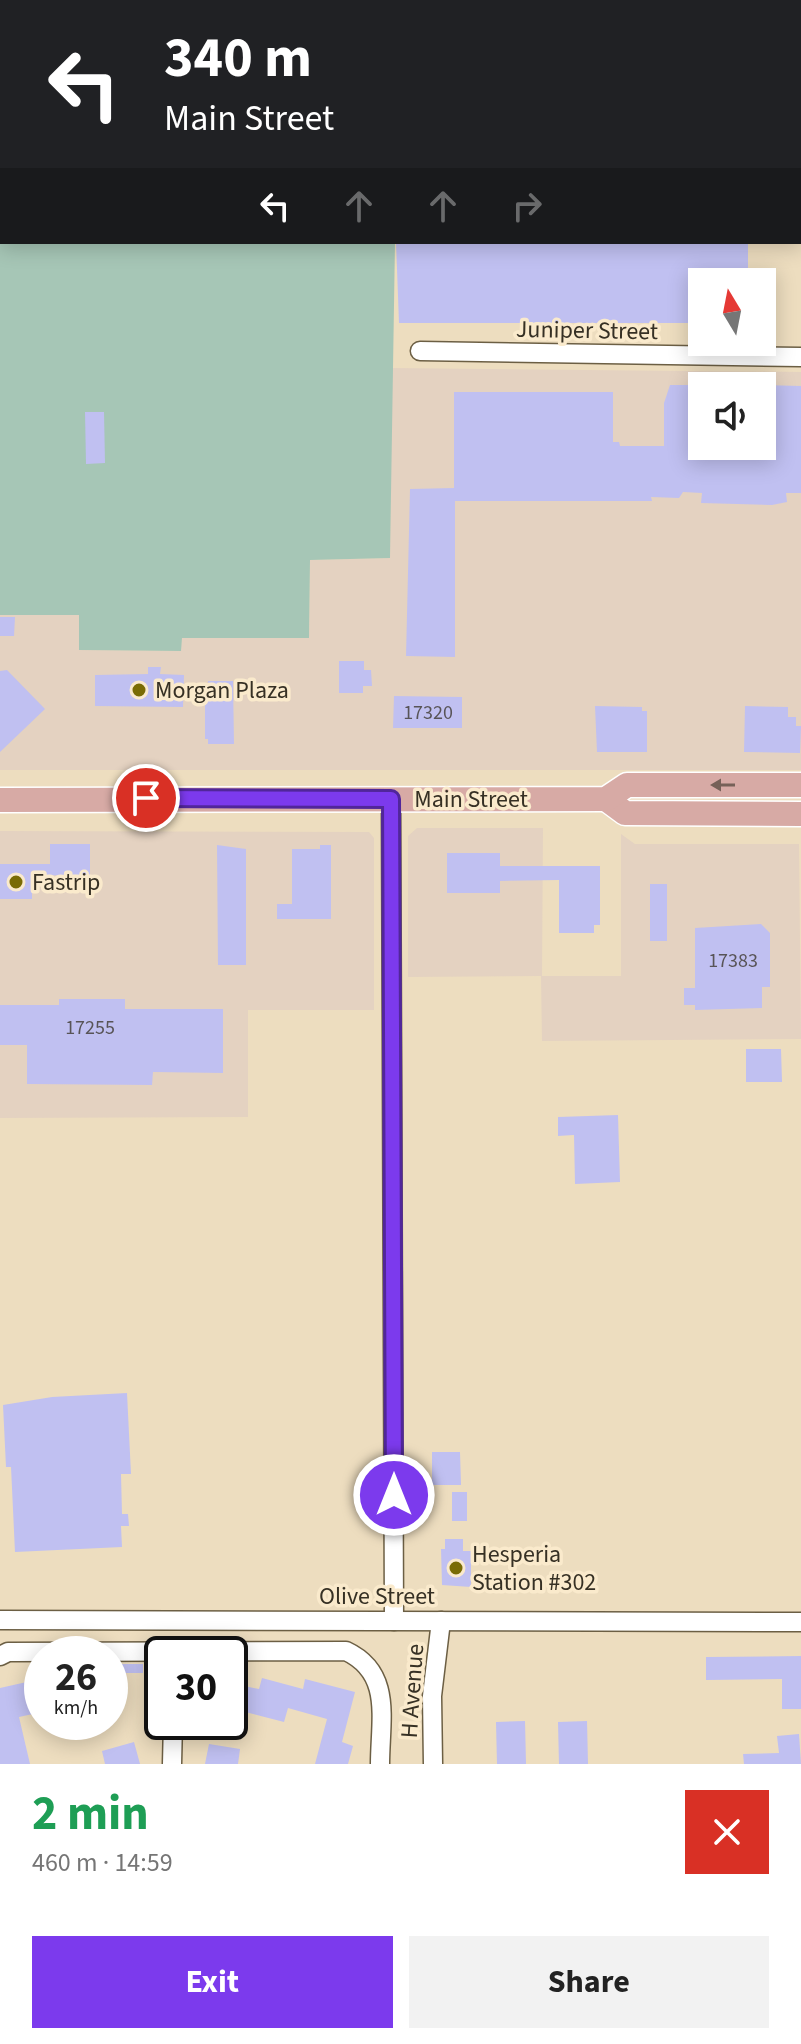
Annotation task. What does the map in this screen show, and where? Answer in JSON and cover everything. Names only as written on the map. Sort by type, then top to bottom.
[{"type":"main road","name":"Main Street","points":[[0,800],[606,799],[627,785],[801,785]]},
{"type":"main road","name":"Main Street","points":[[606,799],[625,813],[801,814]]},
{"type":"street","name":"Juniper Street","points":[[420,351],[801,357]]},
{"type":"street","name":"H Avenue","points":[[391,799],[394,1621]]},
{"type":"street","name":"Olive Street","points":[[0,1620],[801,1622]]},
{"type":"street","points":[[174,1620],[174,1636]]},
{"type":"street","name":"H Avenue","points":[[433,1764],[432,1696],[441,1621]]},
{"type":"street","points":[[248,1653],[346,1651],[363,1659],[380,1689],[380,1764]]},
{"type":"street","points":[[0,1656],[8,1652],[144,1654]]},
{"type":"street","points":[[172,1764],[173,1740]]},
{"type":"shaded area","points":[[391,368],[801,372],[801,770],[0,770],[0,615],[79,615],[80,650],[180,651],[182,638],[309,638],[310,560],[390,558]]},
{"type":"shaded area","points":[[417,828],[543,828],[542,976],[621,976],[621,834],[635,844],[799,844],[801,1039],[542,1041],[541,976],[408,977],[408,836]]},
{"type":"shaded area","points":[[0,831],[369,832],[374,838],[374,1010],[248,1010],[248,1117],[0,1118]]},
{"type":"green space","points":[[0,244],[395,244],[390,558],[310,560],[309,638],[182,638],[181,651],[79,650],[79,615],[0,615]]},
{"type":"building","points":[[396,244],[748,244],[748,268],[688,268],[688,323],[399,323]]},
{"type":"building","points":[[670,385],[688,385],[688,460],[776,460],[776,385],[801,386],[801,493],[786,493],[787,502],[772,505],[701,503],[702,493],[683,492],[679,498],[651,497],[652,501],[455,501],[455,657],[406,656],[410,489],[454,488],[454,392],[613,392],[613,442],[619,442],[620,446],[664,446],[664,403]]},
{"type":"building","points":[[85,412],[104,412],[105,463],[86,464]]},
{"type":"building","points":[[0,617],[15,617],[14,636],[0,636]]},
{"type":"building","points":[[339,661],[364,661],[364,670],[371,670],[372,686],[363,686],[363,693],[339,693]]},
{"type":"building","name":"Morgan Plaza","points":[[148,667],[161,667],[160,674],[184,675],[183,707],[95,706],[95,675],[148,674]]},
{"type":"building","points":[[7,670],[45,709],[0,752],[0,671]]},
{"type":"building","points":[[208,681],[233,681],[234,744],[208,744],[208,739],[205,739]]},
{"type":"building","points":[[394,696],[462,697],[462,728],[393,728]]},
{"type":"building","points":[[595,706],[642,707],[642,711],[647,711],[647,752],[597,752]]},
{"type":"building","points":[[745,706],[788,707],[788,717],[796,717],[796,726],[801,726],[800,753],[744,752]]},
{"type":"building","points":[[50,844],[90,844],[90,876],[32,875],[32,899],[0,899],[0,864],[50,864]]},
{"type":"building","points":[[217,845],[246,849],[246,965],[218,965]]},
{"type":"building","points":[[320,845],[331,845],[331,919],[277,919],[277,904],[292,904],[292,849],[320,849]]},
{"type":"building","points":[[447,853],[500,853],[500,866],[600,866],[600,925],[594,925],[594,933],[559,933],[559,880],[500,881],[500,893],[447,893]]},
{"type":"building","points":[[650,884],[667,884],[667,941],[650,941]]},
{"type":"building","points":[[761,924],[770,933],[770,987],[762,987],[762,1008],[695,1010],[695,1005],[684,1005],[684,988],[695,988],[695,928]]},
{"type":"building","points":[[59,999],[125,999],[125,1009],[223,1009],[223,1073],[153,1072],[152,1085],[27,1084],[27,1045],[0,1045],[0,1005],[59,1005]]},
{"type":"building","points":[[746,1049],[781,1049],[782,1082],[746,1082]]},
{"type":"building","points":[[618,1115],[620,1182],[575,1184],[574,1135],[558,1136],[558,1117]]},
{"type":"building","points":[[127,1393],[131,1474],[121,1474],[122,1514],[128,1514],[129,1526],[121,1526],[122,1547],[15,1552],[11,1467],[6,1467],[3,1405],[52,1397]]},
{"type":"building","points":[[432,1452],[460,1452],[461,1485],[432,1485]]},
{"type":"building","points":[[452,1492],[467,1492],[467,1521],[452,1521]]},
{"type":"building","name":"Hesperia Station #302","points":[[445,1539],[463,1539],[463,1551],[471,1551],[471,1587],[442,1585],[441,1549],[445,1549]]},
{"type":"building","points":[[801,1656],[801,1709],[782,1709],[782,1679],[706,1680],[706,1657]]},
{"type":"building","points":[[128,1664],[143,1664],[143,1673],[128,1673]]},
{"type":"building","points":[[262,1678],[303,1689],[305,1679],[355,1692],[342,1742],[353,1746],[348,1764],[315,1764],[327,1719],[288,1708],[284,1722],[248,1713],[248,1687],[259,1689]]},
{"type":"building","points":[[24,1683],[24,1716],[19,1717],[30,1764],[0,1764],[0,1688]]},
{"type":"building","points":[[525,1721],[526,1764],[497,1764],[496,1722]]},
{"type":"building","points":[[587,1721],[588,1764],[559,1764],[558,1722]]},
{"type":"building","points":[[799,1734],[801,1764],[744,1764],[743,1754],[779,1753],[777,1736]]},
{"type":"building","points":[[134,1742],[140,1764],[105,1764],[102,1751]]},
{"type":"building","points":[[209,1744],[240,1749],[238,1764],[205,1764]]},
{"type":"place","name":"Morgan Plaza","points":[[139,690]]},
{"type":"place","name":"Fastrip","points":[[16,882]]},
{"type":"place","name":"Hesperia Station #302","points":[[456,1568]]},
{"type":"route","points":[[146,798],[391,799],[394,1495]]}]
